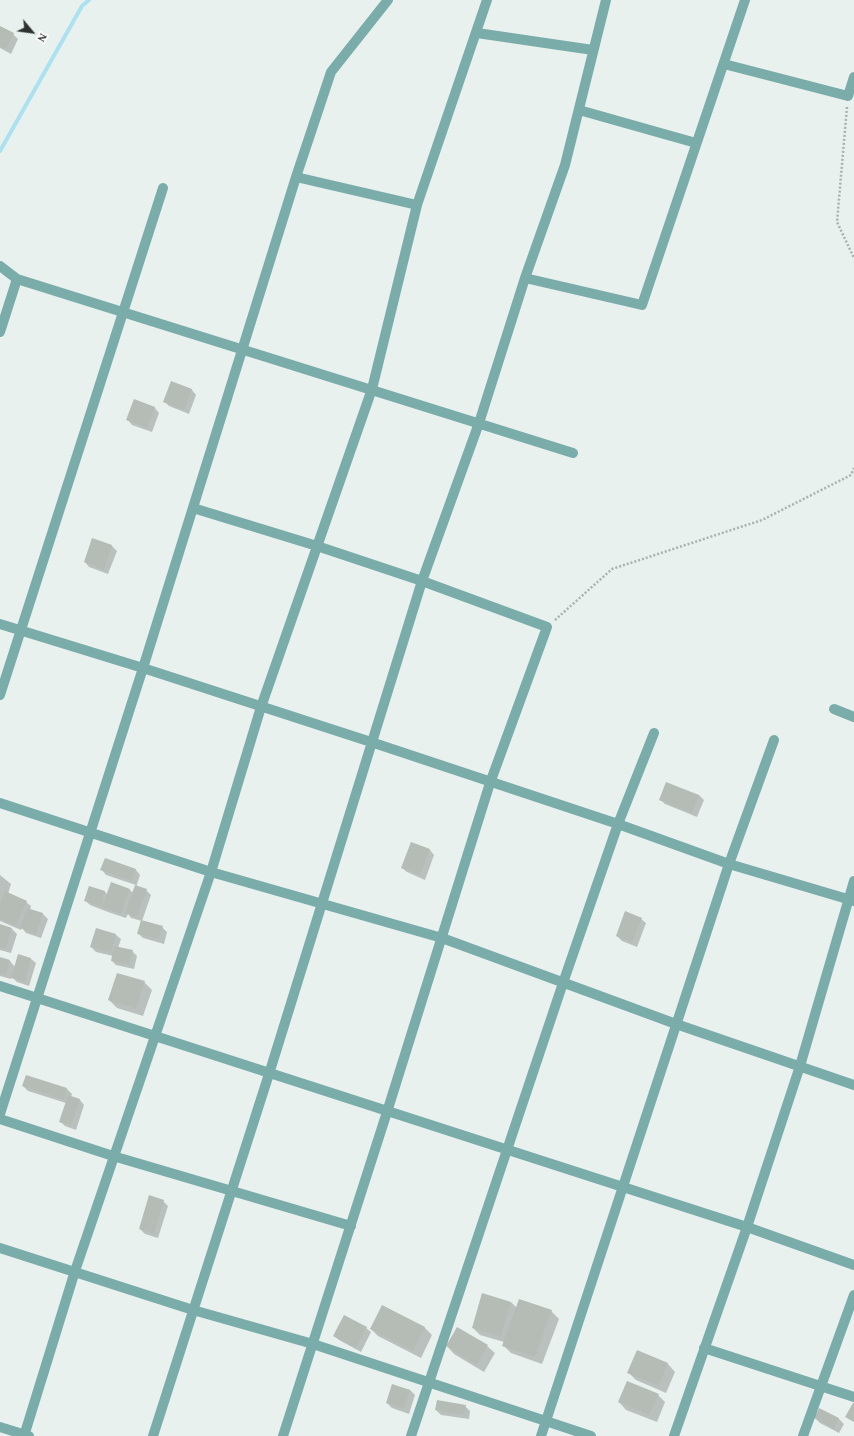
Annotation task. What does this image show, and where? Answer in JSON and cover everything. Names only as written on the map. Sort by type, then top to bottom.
[{"type":"street","points":[[0,1114],[143,668],[241,350],[331,72],[388,0]]},
{"type":"street","points":[[0,1427],[26,1436],[75,1271],[211,872],[261,707],[372,389],[418,205],[487,0]]},
{"type":"street","points":[[153,1436],[230,1190],[269,1074],[422,581],[479,423],[525,278],[565,165],[606,0]]},
{"type":"street","points":[[525,278],[642,305],[745,0]]},
{"type":"street","points":[[477,33],[593,50]]},
{"type":"street","points":[[724,64],[848,96],[854,77]]},
{"type":"street","points":[[578,110],[696,143]]},
{"type":"street","points":[[296,177],[418,205]]},
{"type":"street","points":[[0,695],[163,188]]},
{"type":"street","points":[[0,266],[17,279],[573,453]]},
{"type":"street","points":[[0,332],[17,279]]},
{"type":"street","points":[[193,508],[317,546],[422,581],[547,627],[490,783],[351,1226],[283,1436]]},
{"type":"street","points":[[0,624],[143,668],[371,742],[490,783],[618,824],[729,864],[851,900]]},
{"type":"street","points":[[834,709],[854,717]]},
{"type":"street","points":[[411,1436],[563,983],[618,824],[654,733]]},
{"type":"street","points":[[541,1436],[621,1188],[729,864],[774,740]]},
{"type":"street","points":[[0,803],[211,872],[322,905],[442,938],[676,1024],[854,1085]]},
{"type":"street","points":[[674,1436],[747,1227],[800,1066],[851,900],[854,881]]},
{"type":"street","points":[[0,986],[621,1188],[747,1227],[854,1265]]},
{"type":"street","points":[[0,1119],[113,1156],[351,1226]]},
{"type":"street","points":[[0,1248],[192,1310],[312,1344],[591,1436]]},
{"type":"street","points":[[803,1436],[854,1295]]},
{"type":"street","points":[[704,1348],[854,1397]]},
{"type":"path","points":[[848,96],[837,222],[854,258]]},
{"type":"path","points":[[547,627],[612,568],[762,520],[851,475],[854,468]]},
{"type":"building","points":[[0,26],[14,33],[6,49],[0,47]]},
{"type":"building","points":[[171,381],[192,389],[184,410],[163,402]]},
{"type":"building","points":[[134,399],[155,407],[147,428],[126,420]]},
{"type":"building","points":[[92,538],[112,545],[104,570],[84,562]]},
{"type":"building","points":[[666,782],[699,795],[692,813],[659,800]]},
{"type":"building","points":[[411,842],[430,849],[420,875],[401,868]]},
{"type":"building","points":[[105,858],[136,869],[132,881],[100,870]]},
{"type":"building","points":[[111,882],[130,889],[121,914],[102,907]]},
{"type":"building","points":[[135,885],[147,889],[137,917],[125,913]]},
{"type":"building","points":[[89,886],[105,891],[101,906],[84,901]]},
{"type":"building","points":[[5,891],[27,901],[16,926],[0,919],[0,903]]},
{"type":"building","points":[[27,908],[43,913],[36,934],[20,928]]},
{"type":"building","points":[[625,911],[642,918],[632,943],[616,936]]},
{"type":"building","points":[[141,920],[163,926],[159,939],[137,934]]},
{"type":"building","points":[[0,924],[12,928],[6,949],[0,947]]},
{"type":"building","points":[[96,928],[116,934],[111,953],[90,947]]},
{"type":"building","points":[[114,946],[133,950],[129,965],[111,961]]},
{"type":"building","points":[[18,954],[31,958],[25,982],[11,978]]},
{"type":"building","points":[[0,957],[10,960],[6,975],[0,973]]},
{"type":"building","points":[[117,973],[145,981],[136,1009],[108,1000]]},
{"type":"building","points":[[26,1075],[67,1088],[64,1100],[22,1086]]},
{"type":"building","points":[[68,1095],[80,1099],[71,1126],[59,1122]]},
{"type":"building","points":[[149,1195],[164,1200],[154,1234],[139,1229]]},
{"type":"building","points":[[482,1293],[511,1302],[501,1337],[472,1328]]},
{"type":"building","points":[[519,1299],[552,1310],[535,1357],[502,1346]]},
{"type":"building","points":[[382,1305],[425,1327],[413,1351],[370,1329]]},
{"type":"building","points":[[344,1315],[367,1327],[356,1348],[333,1336]]},
{"type":"building","points":[[457,1327],[488,1345],[476,1365],[446,1346]]},
{"type":"building","points":[[637,1350],[668,1363],[659,1386],[627,1373]]},
{"type":"building","points":[[627,1381],[659,1394],[649,1415],[618,1402]]},
{"type":"building","points":[[392,1384],[410,1390],[404,1409],[386,1403]]},
{"type":"building","points":[[437,1400],[466,1405],[464,1415],[435,1410]]},
{"type":"building","points":[[854,1403],[854,1422],[845,1417]]},
{"type":"building","points":[[819,1408],[839,1418],[834,1429],[814,1418]]},
{"type":"waterway","points":[[0,151],[82,6],[89,0]]}]
